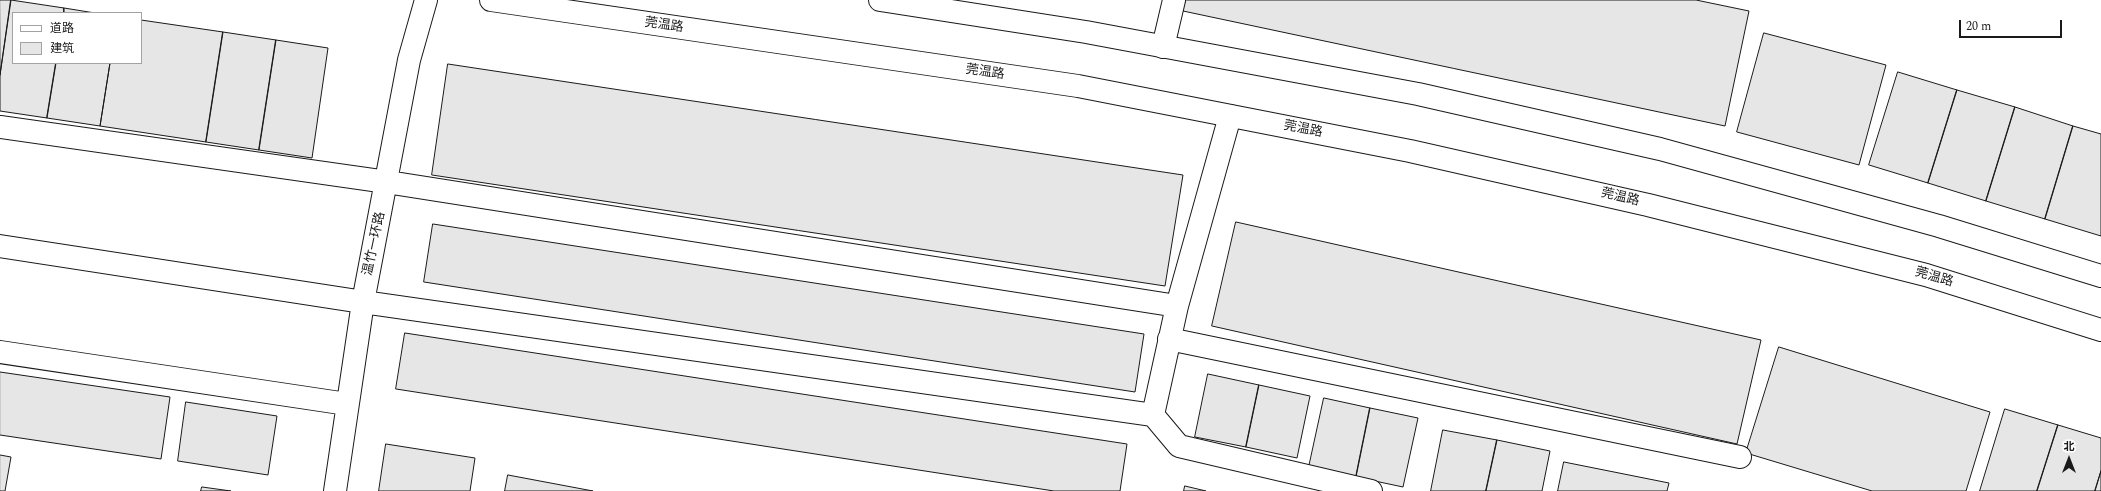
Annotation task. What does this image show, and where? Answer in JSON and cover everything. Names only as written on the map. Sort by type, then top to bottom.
[{"type":"street","name":"温竹一环路","points":[[335,491],[363,302],[410,60],[426,0]]},
{"type":"street","name":"莞温路","points":[[491,0],[1078,86],[1410,151],[1648,205],[1926,275],[2101,330]]},
{"type":"street","points":[[880,0],[1163,46],[1418,94],[1660,149],[1939,226],[2101,276]]},
{"type":"street","points":[[1163,46],[1174,0]]},
{"type":"street","points":[[1153,415],[1177,306],[1230,116]]},
{"type":"street","points":[[0,127],[387,182],[1177,306]]},
{"type":"street","points":[[0,246],[363,302],[1153,415],[1179,446],[1371,491]]},
{"type":"street","points":[[1169,339],[1740,457]]},
{"type":"street","points":[[0,352],[347,404]]},
{"type":"building","points":[[0,0],[11,0],[0,75]]},
{"type":"building","points":[[11,0],[64,8],[64,12],[12,12],[12,64],[56,64],[47,118],[0,111],[0,75]]},
{"type":"building","points":[[1186,0],[1696,0],[1749,11],[1725,126],[1183,11]]},
{"type":"building","points":[[64,8],[89,12],[64,12]]},
{"type":"building","points":[[142,20],[223,32],[206,142],[100,126],[110,64],[142,64]]},
{"type":"building","points":[[223,32],[276,40],[259,150],[206,142]]},
{"type":"building","points":[[1764,33],[1886,65],[1859,165],[1737,132]]},
{"type":"building","points":[[276,40],[328,48],[312,158],[259,150]]},
{"type":"building","points":[[56,64],[110,64],[100,126],[47,118]]},
{"type":"building","points":[[448,64],[1183,175],[1165,286],[432,175]]},
{"type":"building","points":[[1898,72],[1957,90],[1928,183],[1869,165]]},
{"type":"building","points":[[1957,90],[2015,107],[1986,201],[1928,183]]},
{"type":"building","points":[[2015,107],[2073,126],[2045,219],[1986,201]]},
{"type":"building","points":[[2073,126],[2101,134],[2101,236],[2045,219]]},
{"type":"building","points":[[1236,222],[1761,340],[1737,444],[1212,326]]},
{"type":"building","points":[[433,224],[1144,334],[1135,392],[424,282]]},
{"type":"building","points":[[405,333],[1127,444],[1120,491],[1054,491],[396,389]]},
{"type":"building","points":[[1779,347],[1990,412],[1966,491],[1872,491],[1746,453]]},
{"type":"building","points":[[0,372],[170,397],[161,459],[0,435]]},
{"type":"building","points":[[1208,374],[1259,385],[1246,447],[1195,437]]},
{"type":"building","points":[[1259,385],[1310,396],[1297,458],[1246,447]]},
{"type":"building","points":[[1324,398],[1370,408],[1356,477],[1309,467]]},
{"type":"building","points":[[186,402],[277,416],[268,475],[178,461]]},
{"type":"building","points":[[1370,408],[1418,418],[1403,487],[1356,477]]},
{"type":"building","points":[[2005,409],[2058,425],[2037,491],[1980,491]]},
{"type":"building","points":[[2058,425],[2101,438],[2101,471],[2095,491],[2037,491]]},
{"type":"building","points":[[1443,430],[1497,440],[1486,491],[1431,491]]},
{"type":"building","points":[[1497,440],[1550,451],[1542,491],[1486,491]]},
{"type":"building","points":[[386,444],[475,458],[470,491],[379,491]]},
{"type":"building","points":[[0,455],[11,457],[5,491],[0,491]]},
{"type":"building","points":[[1564,462],[1669,483],[1667,491],[1558,491]]},
{"type":"building","points":[[2101,471],[2101,491],[2095,491]]},
{"type":"building","points":[[508,475],[593,491],[505,491]]},
{"type":"building","points":[[1185,486],[1206,491],[1184,491]]},
{"type":"building","points":[[202,487],[231,491],[201,491]]}]
